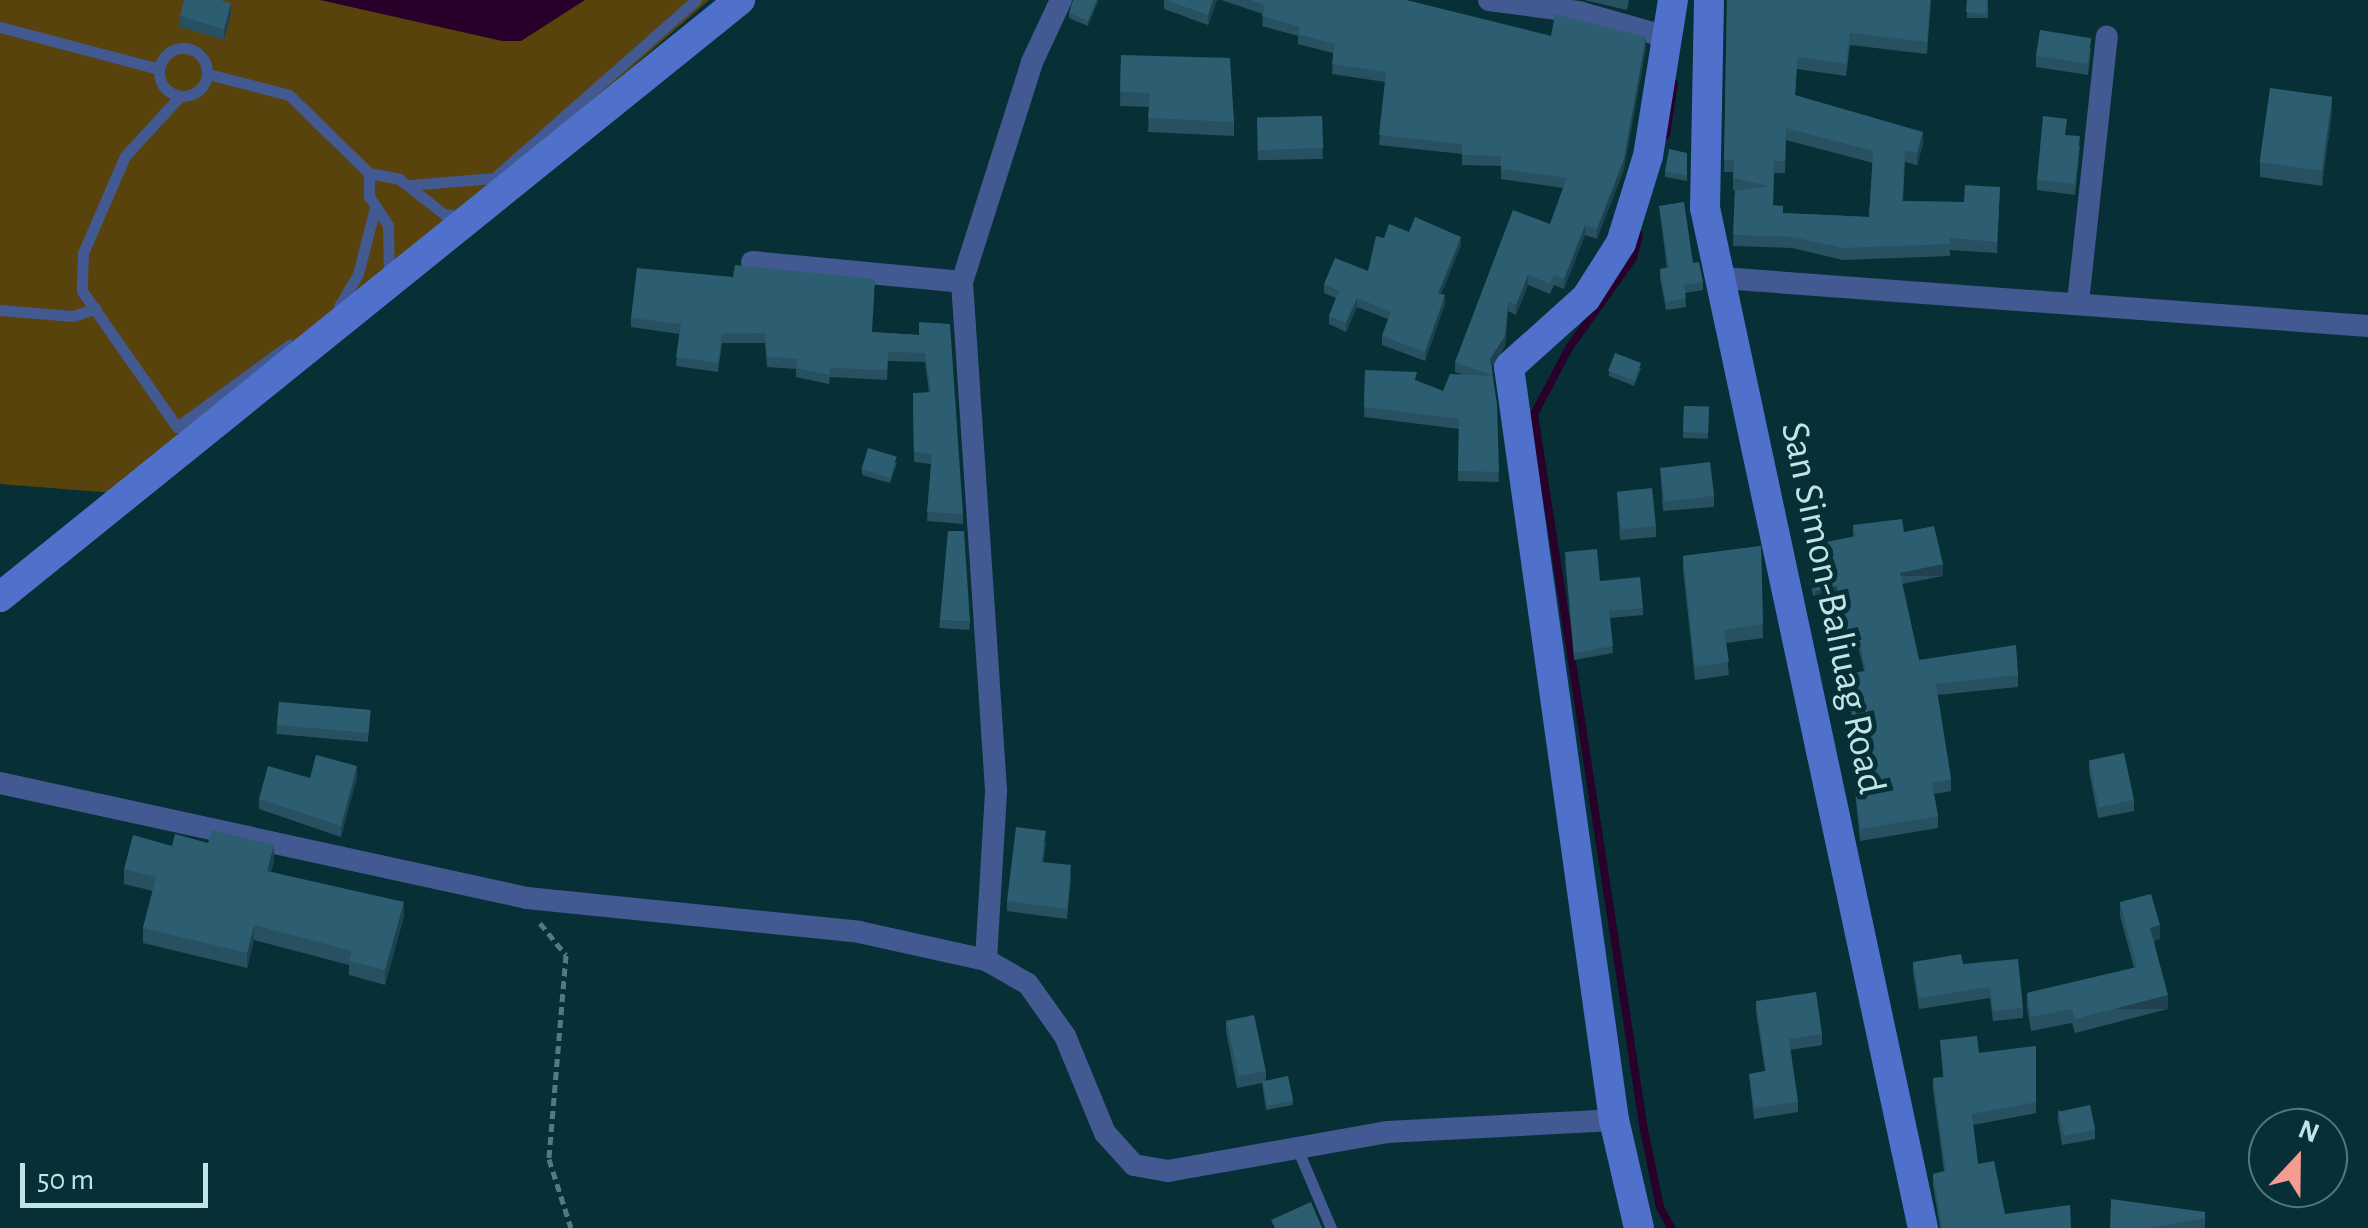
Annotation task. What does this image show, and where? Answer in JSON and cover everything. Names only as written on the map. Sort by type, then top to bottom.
[{"type":"main road","points":[[0,597],[386,292],[740,0]]},
{"type":"main road","points":[[1639,1228],[1614,1120],[1508,367],[1586,298],[1621,243],[1648,156],[1663,36],[1673,0]]},
{"type":"main road","points":[[1682,0],[1709,1]]},
{"type":"main road","name":"San Simon-Baliuag Road","points":[[1709,1],[1705,208],[1923,1228]]},
{"type":"street","points":[[986,960],[996,790],[962,282],[1032,62],[1061,0]]},
{"type":"street","points":[[1489,0],[1579,12],[1663,36]]},
{"type":"street","points":[[2078,302],[2107,37]]},
{"type":"street","points":[[752,262],[962,282]]},
{"type":"street","points":[[1722,278],[2368,326]]},
{"type":"street","points":[[0,783],[527,898],[859,932],[986,960],[1037,997],[1065,1036],[1105,1134],[1134,1165],[1168,1170],[1387,1132],[1614,1120]]},
{"type":"lane","points":[[208,74],[193,94],[180,96],[169,91],[159,69],[164,57],[186,48],[198,52],[208,74],[300,101],[369,172],[410,185],[494,178],[696,0]]},
{"type":"lane","points":[[0,27],[159,69]]},
{"type":"lane","points":[[180,96],[125,156],[103,200],[84,253],[82,291],[177,427],[348,298],[376,208]]},
{"type":"lane","points":[[369,172],[376,208],[388,224],[393,254],[386,292]]},
{"type":"lane","points":[[410,185],[444,214],[474,218]]},
{"type":"lane","points":[[0,310],[73,316],[96,308]]},
{"type":"lane","points":[[1297,1148],[1331,1228]]},
{"type":"path","points":[[527,898],[545,934],[566,954],[549,1159],[570,1228]]},
{"type":"shaded area","points":[[0,0],[709,0],[494,188],[114,493],[0,484]]},
{"type":"shaded area","points":[[320,0],[585,0],[521,41],[502,41]]},
{"type":"building","points":[[184,0],[231,3],[224,29],[180,16]]},
{"type":"building","points":[[1073,0],[1097,0],[1088,21],[1069,13]]},
{"type":"building","points":[[1165,0],[1213,0],[1208,15]]},
{"type":"building","points":[[1250,0],[1406,0],[1551,36],[1555,14],[1646,37],[1624,159],[1597,229],[1585,225],[1564,279],[1554,275],[1550,284],[1528,275],[1516,305],[1508,301],[1505,336],[1490,359],[1493,376],[1455,362],[1513,210],[1550,224],[1567,178],[1501,169],[1501,156],[1462,155],[1462,144],[1379,135],[1386,72],[1332,64],[1335,44],[1298,34],[1300,27],[1262,16],[1265,5]]},
{"type":"building","points":[[1727,0],[1930,0],[1927,42],[1850,33],[1846,64],[1797,57],[1795,95],[1923,132],[1917,153],[1905,150],[1902,201],[1964,202],[1965,185],[2000,187],[1997,242],[1950,238],[1950,244],[1843,248],[1792,237],[1733,235],[1735,191],[1770,186],[1733,178],[1734,160],[1724,160]],"holes":[[[1786,128],[1873,151],[1869,217],[1783,213],[1783,206],[1773,205],[1774,161],[1785,161]]]},
{"type":"building","points":[[1967,0],[1987,0],[1986,14],[1966,12]]},
{"type":"building","points":[[2040,30],[2091,38],[2087,64],[2036,56]]},
{"type":"building","points":[[1121,55],[1230,58],[1234,122],[1148,118],[1150,93],[1120,92]]},
{"type":"building","points":[[2270,88],[2332,97],[2322,171],[2260,162]]},
{"type":"building","points":[[1322,116],[1323,148],[1258,150],[1257,118]]},
{"type":"building","points":[[2043,116],[2067,119],[2065,135],[2080,136],[2075,184],[2037,180]]},
{"type":"building","points":[[1669,149],[1687,153],[1687,176],[1665,171]]},
{"type":"building","points":[[1684,202],[1693,263],[1699,262],[1703,282],[1684,285],[1686,298],[1666,302],[1660,269],[1669,267],[1659,206]]},
{"type":"building","points":[[1415,217],[1461,237],[1438,293],[1445,295],[1425,352],[1382,336],[1391,312],[1357,298],[1346,323],[1329,316],[1339,291],[1324,284],[1335,258],[1368,271],[1376,236],[1384,238],[1389,224],[1409,232]]},
{"type":"building","points":[[735,265],[875,279],[872,332],[919,335],[919,322],[950,324],[963,514],[927,512],[932,454],[914,452],[913,393],[931,392],[925,353],[888,352],[887,370],[830,368],[829,375],[796,368],[798,359],[767,357],[765,333],[722,334],[718,363],[676,357],[681,324],[631,318],[637,268],[733,277]]},
{"type":"building","points":[[1615,353],[1641,363],[1634,381],[1608,371]]},
{"type":"building","points":[[1365,370],[1417,372],[1415,380],[1443,391],[1450,374],[1493,376],[1499,472],[1458,471],[1459,419],[1364,407]]},
{"type":"building","points":[[1684,406],[1709,407],[1708,433],[1683,432]]},
{"type":"building","points":[[868,448],[897,457],[890,478],[862,469]]},
{"type":"building","points":[[1710,462],[1714,496],[1665,502],[1660,468]]},
{"type":"building","points":[[1652,488],[1656,526],[1621,529],[1617,492]]},
{"type":"building","points":[[1902,519],[1904,532],[1934,526],[1943,564],[1900,573],[1919,660],[2016,645],[2018,675],[1936,684],[1951,779],[1932,783],[1938,816],[1860,829],[1853,772],[1861,770],[1847,674],[1866,671],[1857,629],[1847,632],[1837,586],[1815,591],[1809,566],[1831,561],[1827,542],[1856,536],[1853,525]]},
{"type":"building","points":[[948,531],[964,531],[970,622],[940,620]]},
{"type":"building","points":[[1761,546],[1763,624],[1724,630],[1729,662],[1695,667],[1683,556]]},
{"type":"building","points":[[1597,549],[1600,581],[1640,577],[1643,608],[1609,611],[1613,646],[1574,653],[1565,552]]},
{"type":"building","points":[[279,702],[371,710],[369,733],[277,725]]},
{"type":"building","points":[[2124,753],[2134,800],[2099,807],[2089,760]]},
{"type":"building","points":[[316,755],[357,766],[341,826],[259,799],[268,766],[310,778]]},
{"type":"building","points":[[1016,827],[1046,831],[1041,862],[1071,865],[1067,909],[1007,901]]},
{"type":"building","points":[[212,830],[274,845],[267,871],[404,902],[385,970],[349,961],[352,951],[254,925],[247,953],[143,928],[156,877],[124,869],[133,835],[172,846],[175,834],[208,843]]},
{"type":"building","points":[[2151,894],[2160,925],[2150,928],[2168,995],[2075,1019],[2072,1009],[2031,1017],[2027,993],[2137,967],[2120,902]]},
{"type":"building","points":[[1961,954],[1963,964],[2018,959],[2023,1008],[1993,1011],[1990,987],[1919,998],[1913,962]]},
{"type":"building","points":[[1816,992],[1822,1034],[1789,1039],[1798,1102],[1754,1108],[1749,1074],[1766,1071],[1756,1001]]},
{"type":"building","points":[[1254,1015],[1266,1071],[1238,1077],[1227,1021]]},
{"type":"building","points":[[1977,1036],[1979,1053],[2036,1046],[2036,1102],[1972,1114],[1978,1164],[1994,1161],[2005,1214],[2070,1205],[2071,1228],[1942,1228],[1933,1174],[1946,1171],[1933,1078],[1944,1077],[1940,1040]]},
{"type":"building","points":[[1288,1076],[1293,1100],[1268,1106],[1263,1081]]},
{"type":"building","points":[[2090,1105],[2095,1129],[2064,1136],[2059,1112]]},
{"type":"building","points":[[2111,1199],[2205,1212],[2205,1218],[2149,1228],[2110,1228]]},
{"type":"building","points":[[1311,1202],[1322,1228],[1275,1228],[1271,1220]]},
{"type":"waterway","points":[[1666,135],[1674,84]]},
{"type":"waterway","points":[[1639,235],[1633,258],[1569,348],[1534,414],[1644,1130],[1660,1207],[1671,1228]]}]
